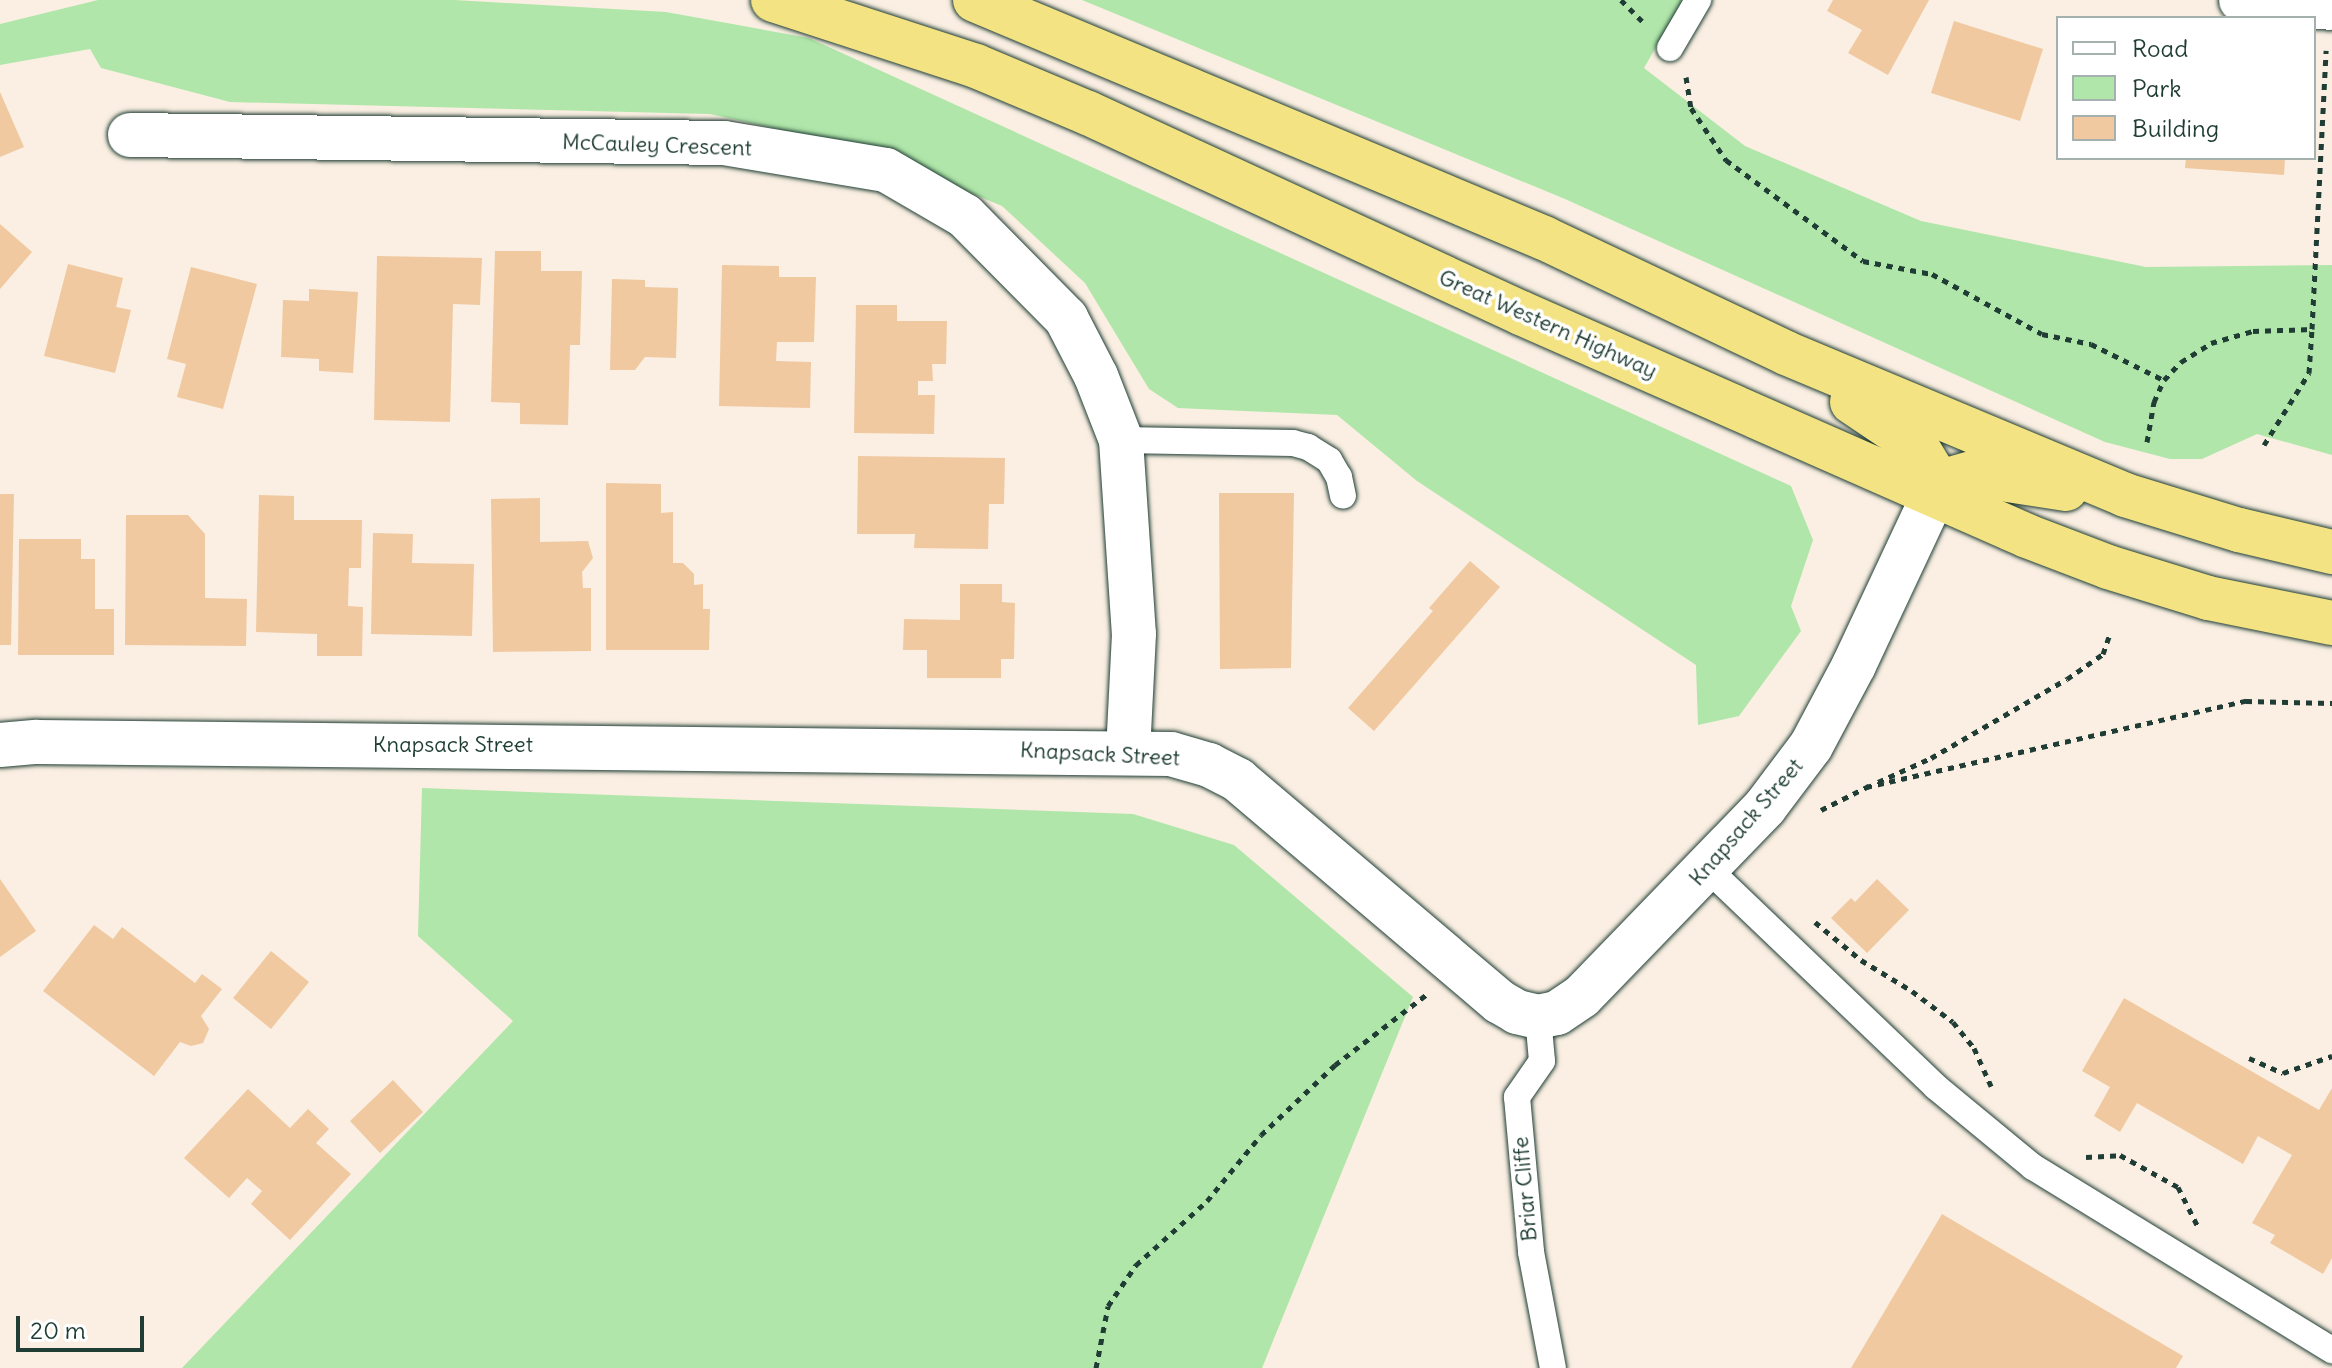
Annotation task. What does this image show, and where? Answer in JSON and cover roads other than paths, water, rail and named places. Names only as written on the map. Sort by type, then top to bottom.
[{"type":"highway","name":"Great Western Highway","points":[[773,0],[976,66],[1088,113],[1535,320],[2027,536],[2150,581],[2261,610],[2332,623]]},
{"type":"highway","points":[[975,0],[1544,238],[1786,353],[2125,495],[2239,530],[2332,552]]},
{"type":"highway","points":[[1786,353],[1916,445],[1931,470],[1934,494]]},
{"type":"highway","points":[[1934,494],[1951,479],[1969,474],[2125,495]]},
{"type":"street","points":[[2241,0],[2332,8]]},
{"type":"street","name":"McCauley Crescent","points":[[130,135],[724,143],[886,170],[965,216],[1066,318],[1096,376],[1121,440],[1134,634],[1128,751]]},
{"type":"street","name":"Knapsack Street","points":[[0,745],[53,742],[1128,751],[1191,758],[1238,780],[1457,966],[1517,1012],[1538,1017],[1557,1013],[1582,996],[1765,807],[1811,746],[1854,665],[1934,494]]},
{"type":"lane","points":[[1670,48],[1698,0]]},
{"type":"lane","points":[[1121,440],[1293,443],[1308,447],[1329,460],[1339,477],[1343,496]]},
{"type":"lane","points":[[1708,869],[1936,1087],[2033,1167],[2332,1350]]},
{"type":"lane","name":"Briar Cliffe","points":[[1538,1017],[1542,1061],[1517,1097],[1531,1252],[1553,1368]]}]
